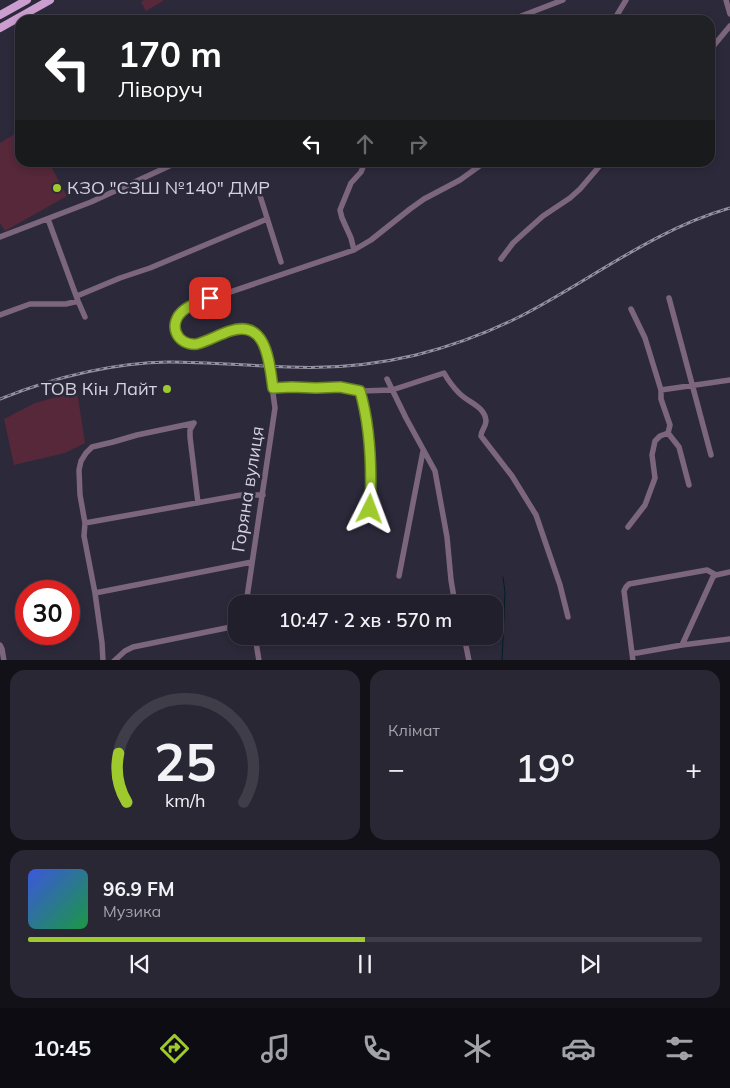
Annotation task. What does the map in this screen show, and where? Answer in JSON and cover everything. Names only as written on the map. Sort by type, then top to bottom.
[{"type":"main road","points":[[0,15],[27,0]]},
{"type":"main road","points":[[23,15],[50,0]]},
{"type":"main road","points":[[0,28],[15,20]]},
{"type":"street","points":[[524,15],[564,0]]},
{"type":"street","points":[[617,15],[626,0]]},
{"type":"street","points":[[726,0],[730,14]]},
{"type":"street","points":[[715,44],[730,26]]},
{"type":"street","points":[[0,237],[91,202],[167,167]]},
{"type":"street","points":[[363,167],[351,183],[340,210],[354,250],[371,240],[410,208],[460,180],[478,167]]},
{"type":"street","points":[[501,259],[524,232],[543,216],[570,198],[599,167]]},
{"type":"street","points":[[256,183],[281,262]]},
{"type":"street","points":[[48,219],[85,317]]},
{"type":"street","points":[[0,315],[30,304],[66,304],[120,278],[144,270],[267,219]]},
{"type":"street","name":"Горяна вулиця","points":[[247,595],[275,408],[272,379],[264,343],[258,335],[249,330],[238,330],[230,331],[197,344],[186,344],[175,331],[176,319],[189,306],[354,250]]},
{"type":"street","points":[[669,298],[711,455]]},
{"type":"street","points":[[631,309],[645,338],[661,390],[661,399],[670,425],[668,433]]},
{"type":"street","points":[[273,388],[340,387],[360,391],[392,390],[444,373],[460,395],[481,411],[486,423],[481,436],[512,476],[536,515],[560,585],[568,617]]},
{"type":"street","points":[[387,379],[435,471],[447,537],[453,595]]},
{"type":"street","points":[[661,390],[730,380]]},
{"type":"street","points":[[360,391],[366,409],[369,428],[370,509]]},
{"type":"street","points":[[103,660],[95,593],[84,536],[85,523],[80,495],[79,470],[81,461],[92,447],[137,434],[194,423],[190,430],[190,437],[198,503]]},
{"type":"street","points":[[668,433],[679,447],[689,485]]},
{"type":"street","points":[[628,527],[645,505],[655,478],[652,455],[655,441],[660,436],[668,433]]},
{"type":"street","points":[[399,576],[423,451]]},
{"type":"street","points":[[85,523],[241,495],[263,495]]},
{"type":"street","points":[[95,593],[252,562]]},
{"type":"street","points":[[633,660],[624,591],[627,585],[707,570],[716,575]]},
{"type":"street","points":[[682,645],[713,577],[730,572]]},
{"type":"street","points":[[114,660],[133,647],[228,628]]},
{"type":"street","points":[[632,652],[637,653],[730,639]]},
{"type":"street","points":[[0,645],[4,660]]},
{"type":"street","points":[[256,645],[259,660]]},
{"type":"street","points":[[466,645],[469,660]]},
{"type":"shaded area","points":[[144,0],[163,1],[146,11],[141,2]]},
{"type":"shaded area","points":[[15,134],[15,167],[51,167],[67,196],[5,231],[0,223],[0,143]]},
{"type":"shaded area","points":[[77,391],[85,443],[65,453],[14,465],[4,419],[35,403]]},
{"type":"waterway","points":[[502,660],[505,592],[503,577]]},
{"type":"railway","points":[[0,399],[62,378],[125,365],[169,362],[337,367],[369,364],[443,348],[521,316],[648,242],[702,217],[730,208]]},
{"type":"place","name":"КЗО \"СЗШ №140\" ДМР","points":[[57,188]]},
{"type":"place","name":"ТОВ Кін Лайт","points":[[167,389]]},
{"type":"route","points":[[210,298],[189,306],[176,319],[175,331],[177,336],[186,344],[203,343],[230,331],[249,330],[258,335],[264,343],[273,388],[340,387],[360,391],[366,409],[369,428],[370,509]]}]
